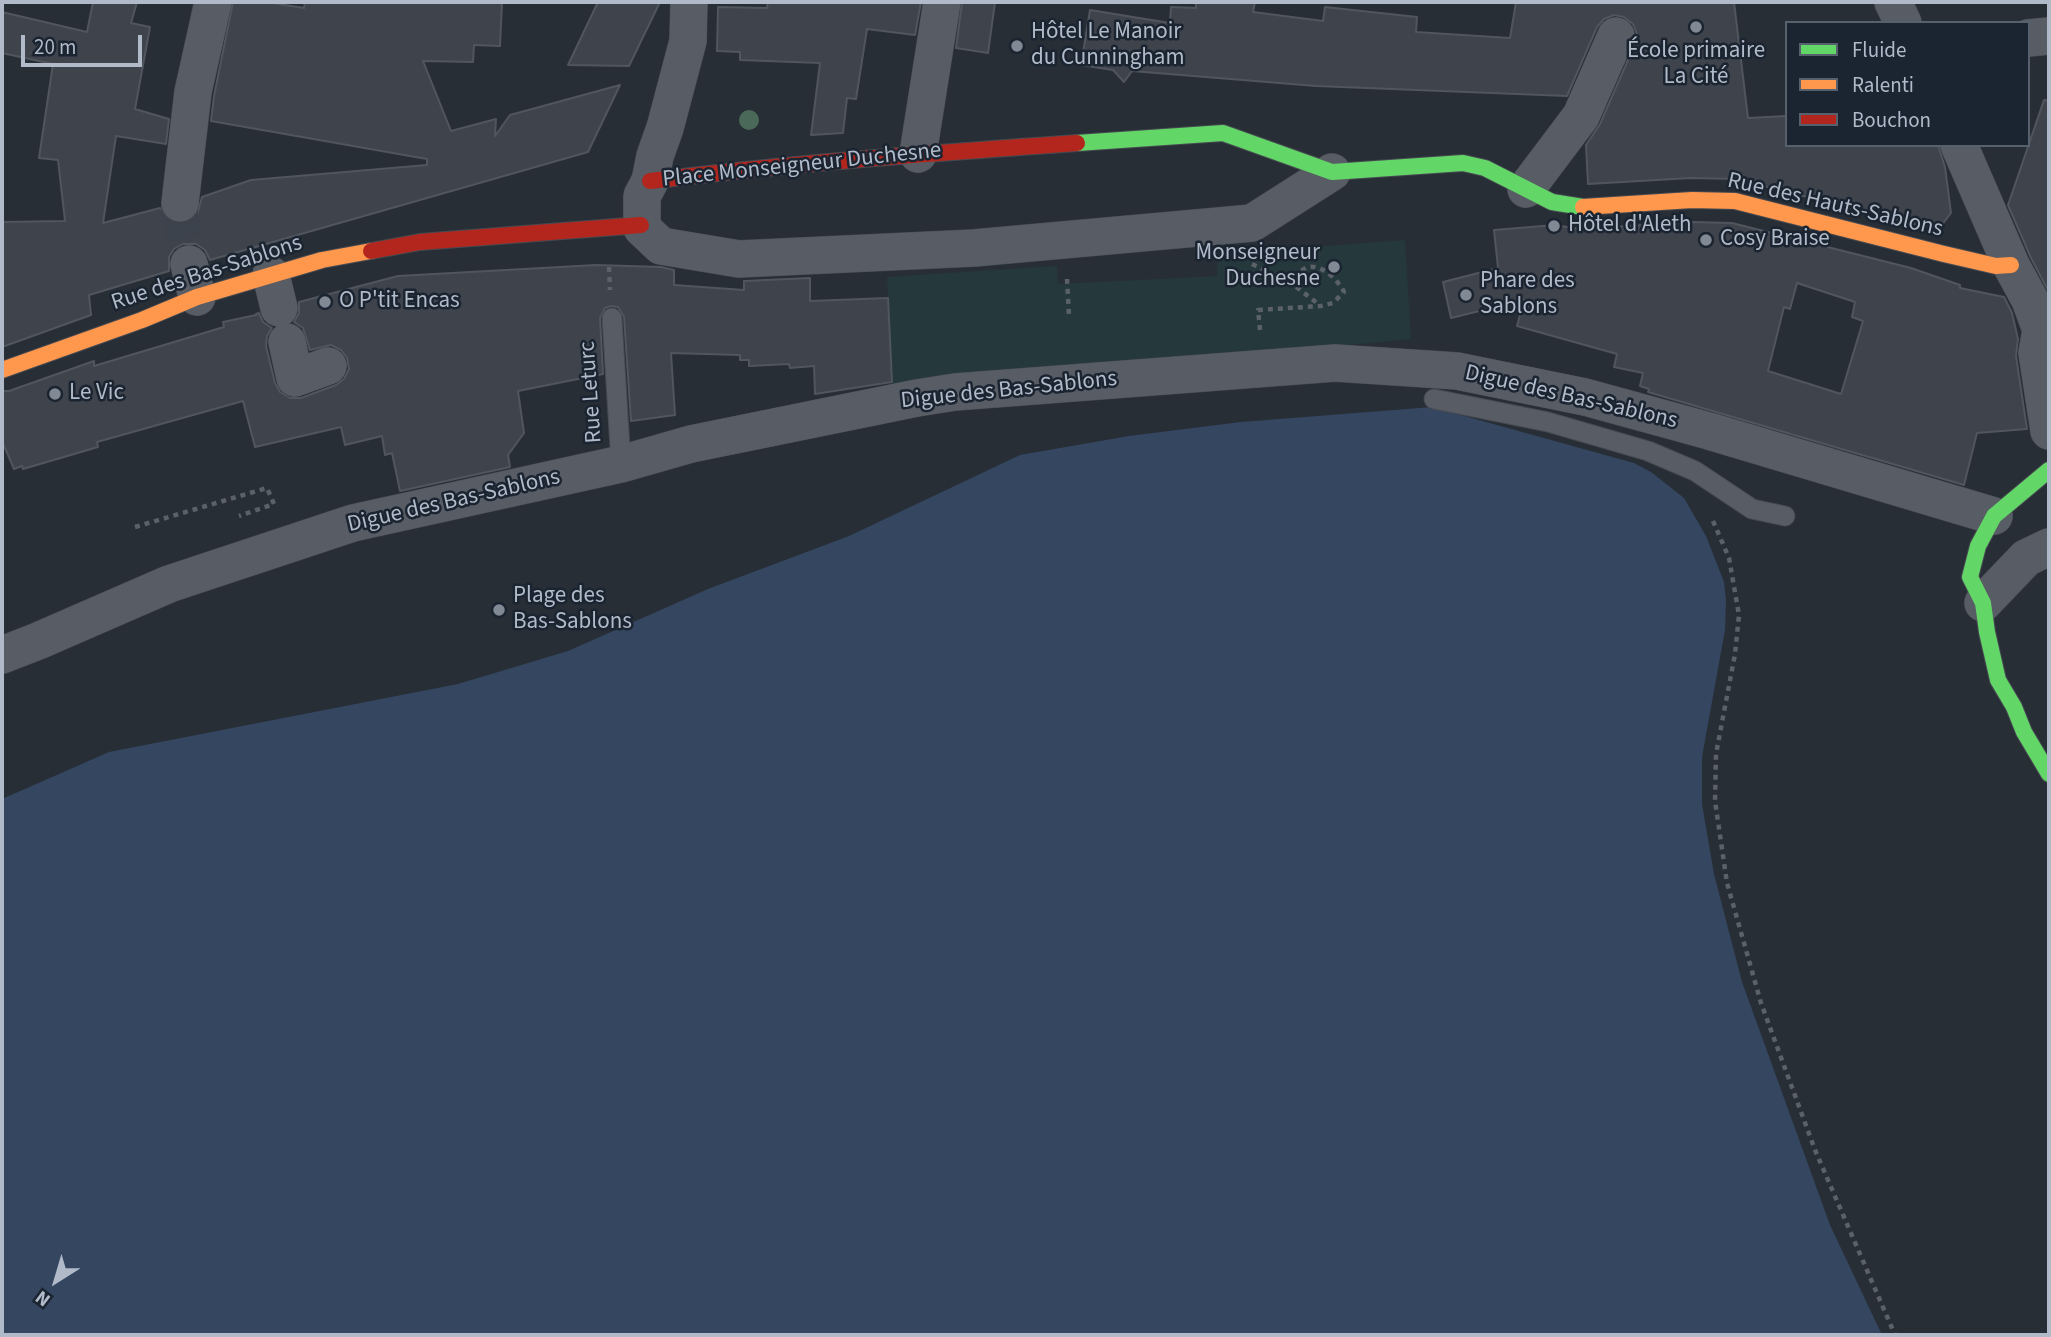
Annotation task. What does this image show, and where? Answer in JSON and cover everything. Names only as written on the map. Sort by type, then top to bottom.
[{"type":"street","points":[[180,203],[193,92],[213,2]]},
{"type":"street","points":[[650,181],[688,41],[689,2]]},
{"type":"street","points":[[918,154],[942,2]]},
{"type":"street","points":[[1893,2],[1902,21]]},
{"type":"street","points":[[1526,189],[1581,116],[1616,36]]},
{"type":"street","points":[[2030,38],[2049,36]]},
{"type":"street","name":"Place Monseigneur Duchesne","points":[[1332,172],[1252,223],[974,248],[739,259],[661,246],[641,225],[642,196],[650,181],[918,154],[1223,133],[1332,172],[1463,163],[1485,168],[1526,189]]},
{"type":"street","points":[[1960,147],[2011,265],[2042,314],[2037,353],[2049,431]]},
{"type":"street","name":"Rue des Hauts-Sablons","points":[[1526,189],[1552,202],[1578,207],[1692,200],[1735,201],[1944,254],[1996,266],[2011,265]]},
{"type":"street","name":"Rue des Bas-Sablons","points":[[2,370],[142,320],[193,281],[279,308],[322,260],[420,242],[641,225]]},
{"type":"street","points":[[279,308],[295,378],[328,366]]},
{"type":"street","name":"Digue des Bas-Sablons","points":[[2,654],[169,584],[353,523],[621,464],[691,444],[955,392],[1335,363],[1458,370],[1585,397],[1994,516]]},
{"type":"street","points":[[2049,470],[1994,516],[1978,547],[1970,578],[1983,603],[1998,680],[2049,774]]},
{"type":"street","points":[[1983,603],[2026,558],[2049,547]]},
{"type":"lane","name":"Rue Leturc","points":[[612,318],[621,464]]},
{"type":"lane","points":[[1434,399],[1548,422],[1648,451],[1695,471],[1752,509],[1785,516]]},
{"type":"path","points":[[1241,263],[1253,264],[1291,283],[1321,306]]},
{"type":"path","points":[[1260,335],[1258,310],[1321,306],[1334,303],[1344,292],[1332,277],[1318,268],[1310,267],[1299,272],[1291,283]]},
{"type":"path","points":[[1067,284],[1069,316]]},
{"type":"path","points":[[1695,471],[1729,558],[1739,614],[1735,654],[1716,754],[1715,801],[1727,883],[1762,1003],[1815,1150],[1895,1335]]},
{"type":"path","points":[[135,527],[267,488],[274,504],[237,517]]},
{"type":"green space","points":[[1405,240],[1411,339],[892,384],[887,277],[1057,266],[1058,284],[1217,276],[1218,254]]},
{"type":"water","points":[[1432,407],[1634,463],[1651,472],[1684,498],[1706,536],[1724,582],[1726,600],[1725,630],[1702,757],[1702,804],[1714,874],[1742,982],[1830,1225],[1882,1335],[2,1335],[2,799],[109,752],[458,684],[568,651],[708,589],[849,536],[1020,455],[1129,436],[1241,422]]},
{"type":"building","points":[[93,2],[137,2],[131,23],[150,27],[135,109],[169,119],[166,144],[116,136],[103,223],[160,208],[168,220],[177,224],[188,222],[197,215],[202,197],[251,180],[427,165],[427,159],[211,121],[233,2],[266,2],[304,8],[305,2],[502,2],[500,46],[474,45],[473,62],[423,61],[451,131],[496,119],[495,136],[510,115],[620,85],[588,152],[210,260],[205,250],[196,244],[183,244],[174,249],[169,257],[169,271],[89,295],[91,315],[2,347],[2,222],[65,221],[58,160],[39,158],[53,64],[2,53],[2,12],[87,32]]},
{"type":"building","points":[[598,2],[660,2],[629,66],[568,65]]},
{"type":"building","points":[[768,2],[921,2],[915,35],[867,29],[856,99],[847,98],[843,133],[811,135],[820,63],[740,60],[740,52],[717,51],[718,7],[767,8]]},
{"type":"building","points":[[962,2],[995,2],[988,53],[956,48]]},
{"type":"building","points":[[1196,2],[1255,2],[1253,12],[1323,21],[1325,7],[1417,17],[1416,32],[1510,38],[1516,2],[1734,2],[1748,118],[1785,116],[1785,147],[1939,147],[1945,167],[1951,213],[1938,230],[1736,179],[1691,178],[1588,184],[1586,145],[1600,124],[1637,34],[1633,24],[1624,17],[1614,15],[1604,19],[1597,27],[1567,96],[1316,86],[1132,71],[1124,82],[1113,70],[1081,65],[1090,10],[1170,23],[1171,7],[1196,8]]},
{"type":"building","points":[[2044,100],[2049,101],[2049,292],[2008,205]]},
{"type":"building","points":[[1692,222],[1732,223],[1911,268],[1960,285],[1960,288],[2004,297],[2012,313],[2018,339],[2016,356],[2027,429],[1977,433],[1964,485],[1648,392],[1649,389],[1640,386],[1643,373],[1614,367],[1617,354],[1517,326],[1524,300],[1451,318],[1443,282],[1498,268],[1494,230],[1555,225],[1579,229]],"holes":[[[1797,283],[1855,302],[1852,317],[1863,321],[1841,394],[1768,371],[1784,307],[1790,309]]]},
{"type":"building","points":[[596,265],[661,267],[674,270],[674,285],[744,290],[744,281],[810,278],[810,301],[888,298],[892,382],[815,394],[814,366],[749,366],[749,360],[740,360],[740,355],[671,353],[675,415],[631,421],[624,317],[618,307],[611,306],[605,308],[600,318],[603,374],[518,391],[524,433],[508,455],[510,467],[400,491],[392,453],[385,455],[382,436],[345,445],[341,427],[255,447],[243,401],[97,442],[98,447],[23,469],[22,466],[14,469],[2,441],[2,391],[9,391],[94,361],[94,366],[224,327],[223,322],[259,313],[263,322],[272,328],[267,336],[266,346],[275,383],[280,392],[290,398],[301,398],[336,385],[344,379],[349,369],[347,358],[341,350],[331,345],[310,350],[303,328],[294,322],[299,313],[299,302],[398,276]]},
{"type":"tunnel","points":[[180,203],[179,212],[189,264]]},
{"type":"traffic: fast","points":[[1077,143],[1223,133],[1332,172],[1463,163],[1485,168],[1552,202],[1583,207]]},
{"type":"traffic: fast","points":[[2049,470],[1994,516],[1978,546],[1970,577],[1983,603],[1998,680],[2049,774]]},
{"type":"traffic: slow","points":[[1583,207],[1692,200],[1735,201],[1944,254],[1996,266],[2011,265]]},
{"type":"traffic: slow","points":[[2,370],[142,320],[197,297],[322,260],[371,251]]},
{"type":"traffic: jam","points":[[650,181],[810,164],[1077,143]]},
{"type":"traffic: jam","points":[[371,251],[420,242],[641,225]]},
{"type":"place","name":"École primaire La Cité","points":[[1696,27]]},
{"type":"place","name":"Hôtel Le Manoir du Cunningham","points":[[1017,46]]},
{"type":"place","name":"Hôtel d'Aleth","points":[[1554,226]]},
{"type":"place","name":"Cosy Braise","points":[[1706,240]]},
{"type":"place","name":"Monseigneur Duchesne","points":[[1334,267]]},
{"type":"place","name":"Phare des Sablons","points":[[1466,295]]},
{"type":"place","name":"O P'tit Encas","points":[[325,302]]},
{"type":"place","name":"Le Vic","points":[[55,394]]},
{"type":"place","name":"Plage des Bas-Sablons","points":[[499,610]]}]
